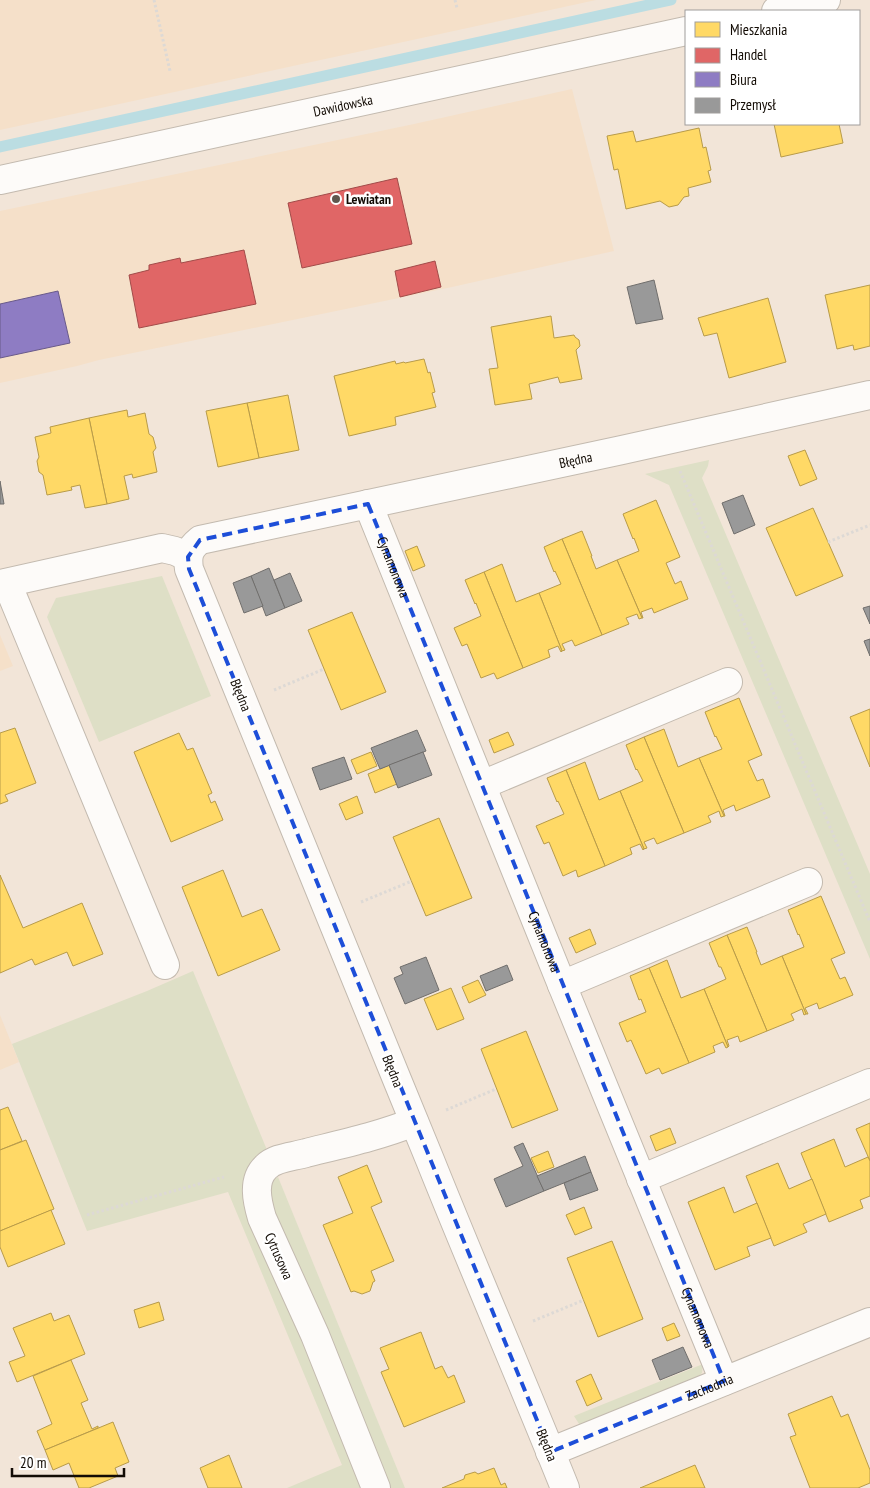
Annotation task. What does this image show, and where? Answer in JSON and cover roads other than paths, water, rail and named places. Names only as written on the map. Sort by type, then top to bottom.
[{"type":"street","points":[[781,10],[826,0]]},
{"type":"street","name":"Dawidowska","points":[[0,180],[685,31]]},
{"type":"street","name":"Błędna","points":[[565,1488],[189,568],[188,557],[192,546],[200,540],[671,439],[868,402]]},
{"type":"street","name":"Cynamonowa","points":[[368,504],[724,1381]]},
{"type":"street","points":[[165,965],[4,584],[162,548],[188,557]]},
{"type":"street","points":[[482,785],[728,682]]},
{"type":"street","points":[[562,985],[808,882]]},
{"type":"street","points":[[641,1179],[870,1083]]},
{"type":"street","name":"Cytrusowa","points":[[376,1488],[315,1335],[262,1218],[257,1201],[257,1182],[265,1167],[274,1161],[396,1129],[414,1122]]},
{"type":"street","name":"Zachodnia","points":[[550,1452],[870,1322]]},
{"type":"waterway","points":[[0,147],[671,0]]},
{"type":"place","name":"Lewiatan","points":[[336,199]]}]
